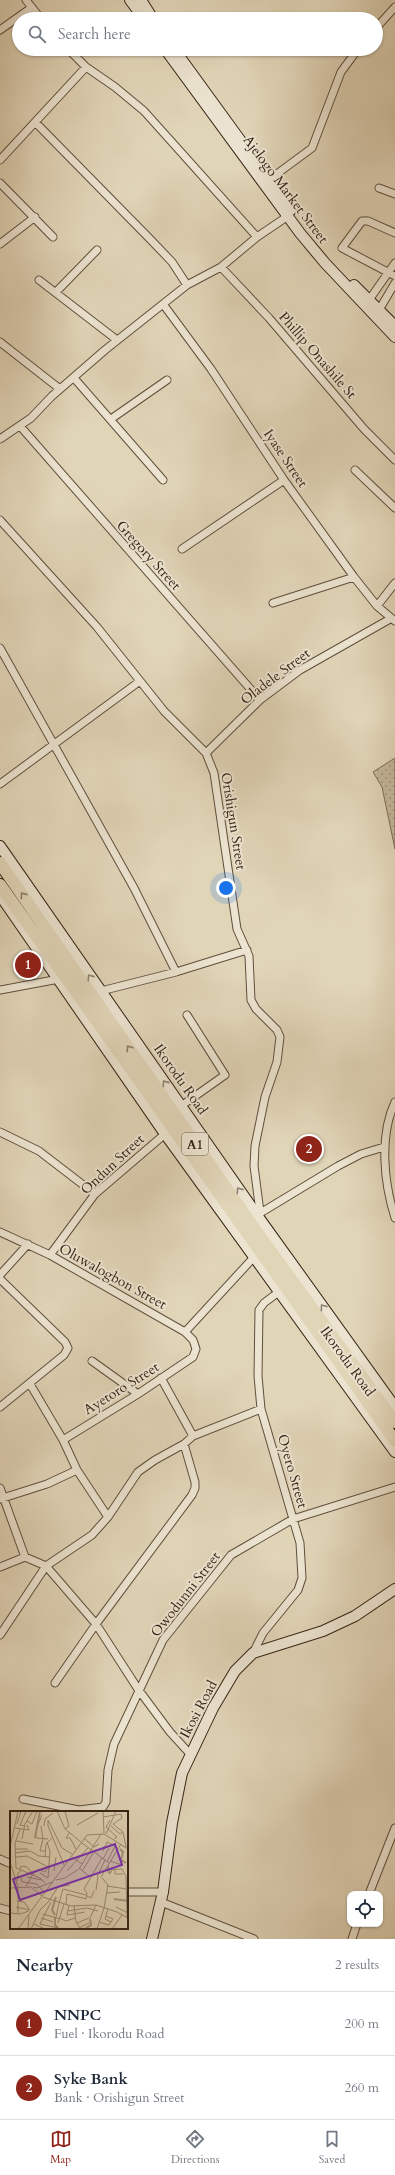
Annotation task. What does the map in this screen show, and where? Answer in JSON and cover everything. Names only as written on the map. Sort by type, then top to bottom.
[{"type":"highway","name":"Ikorodu Road","points":[[0,863],[233,1197],[395,1422]]},
{"type":"highway","name":"Ikorodu Road","points":[[0,885],[395,1441]]},
{"type":"street","points":[[26,0],[35,12]]},
{"type":"street","points":[[130,0],[139,12]]},
{"type":"street","points":[[141,0],[149,12]]},
{"type":"street","points":[[383,20],[395,7]]},
{"type":"street","points":[[26,12],[32,8]]},
{"type":"street","points":[[0,30],[12,22]]},
{"type":"street","points":[[75,56],[86,68],[115,87],[144,111],[257,237]]},
{"type":"street","name":"Ajelogo Market Street","points":[[170,56],[325,264],[395,337]]},
{"type":"street","name":"Ajelogo Market Street","points":[[179,56],[270,179],[307,232],[369,300],[395,326]]},
{"type":"street","points":[[270,179],[312,148],[341,72],[353,56]]},
{"type":"street","points":[[0,160],[86,68]]},
{"type":"street","points":[[35,122],[98,188],[150,238],[172,262],[187,285]]},
{"type":"street","points":[[0,183],[53,236]]},
{"type":"street","points":[[379,188],[395,194]]},
{"type":"street","points":[[0,439],[20,426],[117,340],[187,285],[221,267],[257,237],[288,216]]},
{"type":"street","points":[[0,244],[35,217]]},
{"type":"street","points":[[395,233],[368,221],[362,221],[342,245],[343,250],[395,276]]},
{"type":"street","points":[[56,292],[97,250]]},
{"type":"street","points":[[369,300],[387,272],[395,263]]},
{"type":"street","name":"Phillip Onashile St","points":[[221,267],[269,318],[364,429],[395,460]]},
{"type":"street","points":[[39,280],[117,340]]},
{"type":"street","points":[[379,310],[395,283]]},
{"type":"street","name":"Iyase Street","points":[[163,304],[211,369],[284,480],[354,577],[377,606],[392,620]]},
{"type":"street","points":[[0,342],[60,389]]},
{"type":"street","points":[[74,378],[163,480]]},
{"type":"street","points":[[111,419],[167,380]]},
{"type":"street","name":"Gregory Street","points":[[20,426],[260,700]]},
{"type":"street","points":[[354,470],[395,508]]},
{"type":"street","points":[[182,549],[284,480]]},
{"type":"street","name":"Orishigun Street","points":[[0,520],[97,627],[164,711],[206,753],[214,773],[237,929],[247,950],[253,1005],[277,1030],[280,1037],[277,1062],[265,1097],[255,1146],[254,1166],[259,1214]]},
{"type":"street","points":[[273,603],[354,577]]},
{"type":"street","points":[[377,606],[395,583]]},
{"type":"street","name":"Oladele Street","points":[[206,753],[260,700],[300,670],[392,620]]},
{"type":"street","points":[[0,648],[53,746],[134,888],[176,972]]},
{"type":"street","points":[[0,784],[140,681]]},
{"type":"street","name":"Ikorodu Road","points":[[0,846],[181,1106],[395,1407]]},
{"type":"street","name":"Ikorodu Road","points":[[0,895],[166,1134],[395,1452]]},
{"type":"street","points":[[101,991],[176,972],[247,950]]},
{"type":"street","points":[[0,990],[59,979]]},
{"type":"street","points":[[181,1106],[225,1075],[187,1015]]},
{"type":"street","points":[[395,1102],[384,1148],[389,1194],[395,1218]]},
{"type":"street","points":[[0,1132],[39,1151],[95,1194]]},
{"type":"street","name":"Ondun Street","points":[[50,1255],[95,1194],[166,1134]]},
{"type":"street","points":[[259,1214],[361,1154],[384,1148]]},
{"type":"street","name":"Oluwalogbon Street","points":[[0,1232],[50,1255],[185,1332],[193,1340],[196,1349],[193,1357]]},
{"type":"street","points":[[0,1275],[28,1244]]},
{"type":"street","points":[[185,1332],[255,1256]]},
{"type":"street","points":[[0,1279],[65,1342],[68,1348],[64,1354],[30,1384],[0,1407]]},
{"type":"street","name":"Oyero Street","points":[[253,1653],[263,1633],[298,1590],[302,1578],[300,1543],[261,1409],[258,1376],[259,1310],[264,1303],[280,1291]]},
{"type":"street","name":"Ayetoro Street","points":[[63,1440],[138,1394],[193,1357]]},
{"type":"street","points":[[92,1361],[138,1394]]},
{"type":"street","points":[[161,1378],[193,1436]]},
{"type":"street","points":[[30,1384],[63,1440],[76,1470],[108,1517]]},
{"type":"street","points":[[0,1635],[46,1566],[92,1535],[108,1517],[138,1472],[155,1460],[184,1444],[193,1436],[261,1409]]},
{"type":"street","points":[[55,1683],[195,1488],[184,1444]]},
{"type":"street","points":[[2,1498],[47,1484],[76,1470]]},
{"type":"street","name":"Owodunni Street","points":[[23,1799],[79,1810],[103,1807],[106,1802],[108,1770],[114,1744],[138,1689],[163,1640],[231,1555],[293,1519],[395,1487]]},
{"type":"street","points":[[0,1488],[2,1498],[25,1557]]},
{"type":"street","points":[[0,1567],[25,1557],[46,1566],[96,1624],[138,1689],[170,1732],[190,1754]]},
{"type":"street","name":"Ikosi Road","points":[[152,1939],[162,1897],[172,1823],[182,1773],[213,1708],[235,1671],[253,1653],[323,1631],[354,1616],[395,1589]]},
{"type":"street","points":[[370,1891],[395,1828]]},
{"type":"street","points":[[0,1859],[10,1864]]},
{"type":"street","points":[[128,1892],[162,1897],[254,1939]]},
{"type":"street","points":[[0,1908],[10,1911]]},
{"type":"street","points":[[352,1939],[356,1927]]},
{"type":"shaded area","points":[[395,758],[395,849],[382,787],[373,772]]},
{"type":"place","name":"NNPC","points":[[28,965]]},
{"type":"place","name":"Syke Bank","points":[[309,1149]]}]
